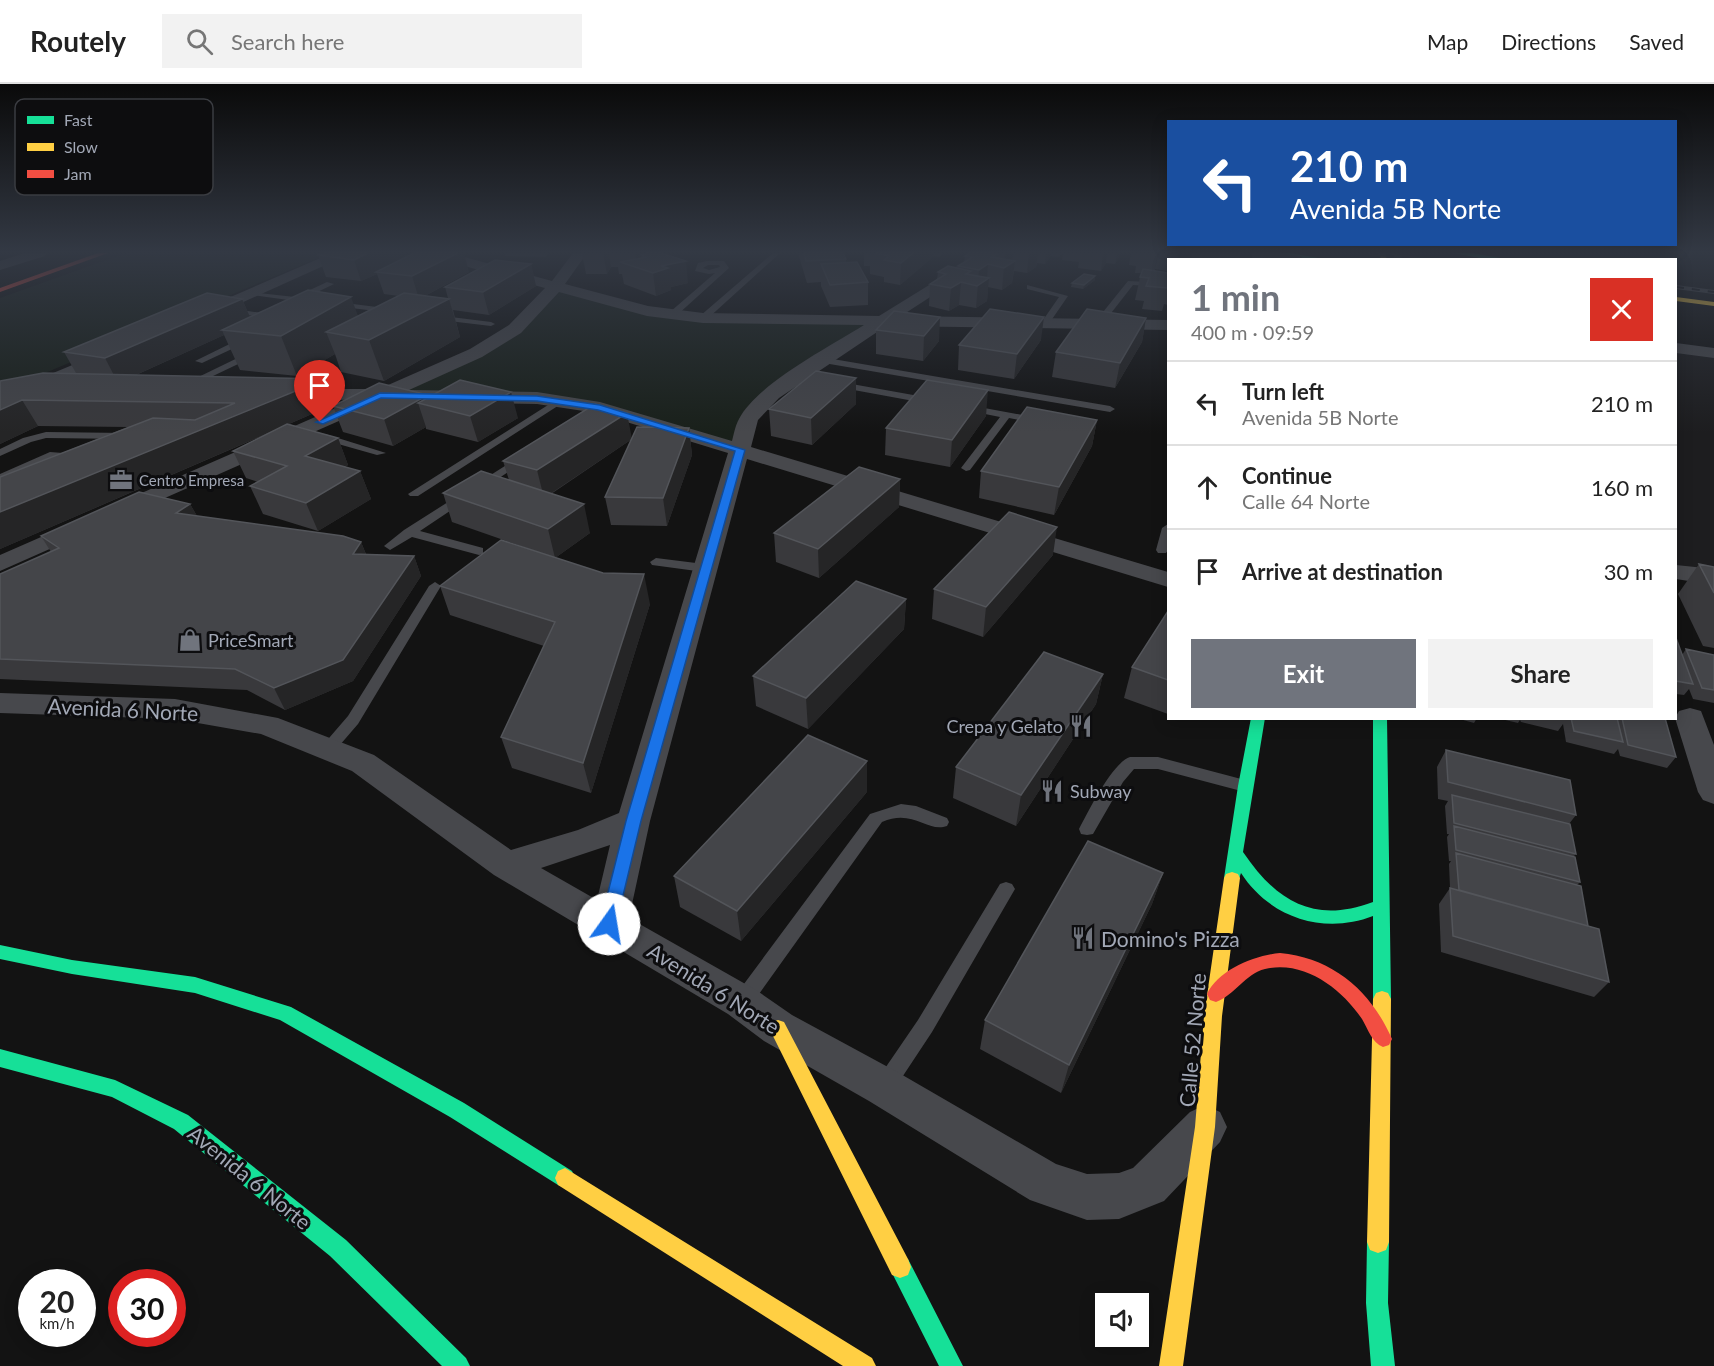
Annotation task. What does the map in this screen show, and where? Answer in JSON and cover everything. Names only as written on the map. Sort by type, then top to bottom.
[{"type":"main road","name":"Calle 52 Norte","points":[[1171,1366],[1205,1127],[1216,994],[1245,786],[1258,720]]},
{"type":"main road","points":[[1380,720],[1383,1039],[1377,1303],[1383,1366]]},
{"type":"main road","points":[[1237,855],[1248,876],[1267,895],[1307,915],[1321,919],[1349,919],[1361,917],[1380,906]]},
{"type":"main road","points":[[0,952],[72,967],[195,985],[285,1013],[457,1110],[864,1366]]},
{"type":"main road","points":[[1216,994],[1257,964],[1280,961],[1305,965],[1330,976],[1352,993],[1369,1014],[1383,1039]]},
{"type":"main road","points":[[778,1028],[951,1366]]},
{"type":"main road","name":"Avenida 6 Norte","points":[[0,1058],[115,1089],[181,1122],[338,1248],[458,1366]]},
{"type":"street","points":[[184,323],[207,313]]},
{"type":"street","points":[[0,564],[476,353],[503,338],[530,313]]},
{"type":"street","points":[[663,313],[703,318],[1167,325]]},
{"type":"street","points":[[609,924],[633,821],[748,420],[757,405],[892,313]]},
{"type":"street","points":[[0,402],[130,346]]},
{"type":"street","points":[[1677,348],[1714,353]]},
{"type":"street","points":[[33,388],[80,389]]},
{"type":"street","points":[[175,390],[220,391]]},
{"type":"street","points":[[277,393],[562,400],[594,411],[740,450],[1167,580]]},
{"type":"street","points":[[1677,572],[1714,578]]},
{"type":"street","name":"Avenida 6 Norte","points":[[0,703],[175,709],[267,725],[363,763],[506,865],[742,1002],[778,1028],[884,1087],[1046,1184],[1087,1197],[1119,1196],[1148,1185],[1205,1127]]},
{"type":"street","points":[[1693,719],[1714,792]]},
{"type":"street","points":[[506,865],[588,840],[633,821]]},
{"type":"lane","points":[[244,313],[283,318],[282,321],[271,326]]},
{"type":"lane","points":[[703,318],[709,313]]},
{"type":"lane","points":[[1046,323],[1053,313]]},
{"type":"lane","points":[[1098,324],[1107,313]]},
{"type":"lane","points":[[423,315],[491,324]]},
{"type":"lane","points":[[199,361],[261,331]]},
{"type":"lane","points":[[175,390],[263,349]]},
{"type":"lane","points":[[821,360],[1110,409]]},
{"type":"lane","points":[[795,377],[938,403]]},
{"type":"lane","points":[[414,494],[562,400]]},
{"type":"lane","points":[[960,407],[1049,422]]},
{"type":"lane","points":[[966,468],[1006,415]]},
{"type":"lane","points":[[300,430],[381,453]]},
{"type":"lane","points":[[0,453],[27,440],[46,435],[135,437]]},
{"type":"lane","points":[[390,546],[529,454]]},
{"type":"lane","points":[[0,478],[50,455],[85,457]]},
{"type":"lane","points":[[408,532],[479,551]]},
{"type":"lane","points":[[1162,550],[1167,532]]},
{"type":"lane","points":[[656,562],[704,568]]},
{"type":"lane","points":[[328,749],[353,720],[435,585]]},
{"type":"lane","points":[[1087,830],[1117,778],[1130,763],[1158,763],[1245,786]]},
{"type":"lane","points":[[742,1002],[876,818],[891,810],[911,810],[940,822]]},
{"type":"lane","points":[[884,1087],[925,1026],[1006,889]]},
{"type":"shaded area","points":[[0,313],[188,313],[0,392]]},
{"type":"shaded area","points":[[524,313],[679,313],[703,318],[882,319],[757,405],[740,450],[562,400],[380,395],[476,353]]},
{"type":"shaded area","points":[[1677,348],[1714,353],[1714,577],[1677,572]]},
{"type":"building","points":[[159,313],[210,313],[105,358],[64,352]]},
{"type":"building","points":[[259,313],[323,313],[281,336],[222,330]]},
{"type":"building","points":[[364,313],[422,313],[369,340],[326,332]]},
{"type":"building","points":[[892,313],[940,317],[924,336],[876,330]]},
{"type":"building","points":[[987,313],[1016,313],[1044,317],[1017,354],[959,345]]},
{"type":"building","points":[[1084,313],[1112,313],[1146,318],[1120,363],[1056,352]]},
{"type":"building","points":[[816,371],[856,378],[811,418],[769,409]]},
{"type":"building","points":[[43,373],[325,379],[0,512],[0,477],[153,418],[195,420],[235,403],[22,400],[0,410],[0,381]]},
{"type":"building","points":[[460,380],[511,392],[470,416],[418,403]]},
{"type":"building","points":[[927,380],[988,390],[952,440],[886,428]]},
{"type":"building","points":[[379,383],[428,395],[384,419],[333,406]]},
{"type":"building","points":[[595,404],[627,413],[537,470],[503,461]]},
{"type":"building","points":[[1027,407],[1097,420],[1059,487],[981,471]]},
{"type":"building","points":[[287,424],[338,438],[305,456],[360,471],[306,503],[250,486],[287,466],[233,451]]},
{"type":"building","points":[[637,427],[689,428],[663,498],[605,497]]},
{"type":"building","points":[[859,467],[900,479],[818,549],[774,533]]},
{"type":"building","points":[[481,471],[584,504],[548,529],[443,493]]},
{"type":"building","name":"PriceSmart","points":[[139,492],[190,504],[176,513],[343,536],[361,542],[353,554],[414,556],[343,660],[274,688],[235,669],[0,659],[0,574],[59,548],[41,536]]},
{"type":"building","points":[[1009,512],[1057,527],[986,607],[934,589]]},
{"type":"building","points":[[501,540],[603,573],[644,574],[583,763],[501,737],[555,622],[440,586]]},
{"type":"building","points":[[1699,564],[1714,567],[1714,593]]},
{"type":"building","points":[[856,581],[906,599],[806,698],[753,676]]},
{"type":"building","points":[[1167,613],[1167,680],[1132,667]]},
{"type":"building","points":[[1677,641],[1693,684],[1677,681]]},
{"type":"building","points":[[1686,649],[1714,655],[1714,690],[1702,688]]},
{"type":"building","points":[[1044,652],[1103,674],[1021,795],[956,767]]},
{"type":"building","points":[[1571,720],[1618,720],[1623,742],[1574,731]]},
{"type":"building","points":[[1622,720],[1666,720],[1676,757],[1628,745]]},
{"type":"building","points":[[808,735],[867,761],[737,911],[674,876]]},
{"type":"building","points":[[1446,750],[1570,780],[1576,815],[1448,782]]},
{"type":"building","points":[[1452,795],[1570,824],[1576,854],[1454,823]]},
{"type":"building","points":[[1454,826],[1575,857],[1580,882],[1456,850]]},
{"type":"building","points":[[1088,841],[1163,873],[1069,1065],[985,1020]]},
{"type":"building","points":[[1456,853],[1581,886],[1588,926],[1459,890]]},
{"type":"building","points":[[1450,888],[1599,929],[1609,982],[1453,936]]},
{"type":"traffic: fast","points":[[1232,878],[1245,786],[1258,720]]},
{"type":"traffic: fast","points":[[1380,720],[1382,999]]},
{"type":"traffic: fast","points":[[1237,855],[1264,890],[1280,903],[1298,912],[1317,917],[1337,918],[1380,906]]},
{"type":"traffic: fast","points":[[0,952],[72,967],[195,985],[285,1013],[457,1110],[565,1178]]},
{"type":"traffic: fast","points":[[0,1058],[115,1089],[181,1122],[338,1248],[458,1366]]},
{"type":"traffic: fast","points":[[1378,1242],[1377,1303],[1383,1366]]},
{"type":"traffic: fast","points":[[900,1267],[951,1366]]},
{"type":"traffic: slow","points":[[1171,1366],[1205,1127],[1213,1016],[1232,878]]},
{"type":"traffic: slow","points":[[1378,1242],[1382,999]]},
{"type":"traffic: slow","points":[[778,1028],[900,1267]]},
{"type":"traffic: slow","points":[[565,1178],[864,1366]]},
{"type":"traffic: jam","points":[[1216,994],[1234,978],[1253,966],[1280,960],[1308,965],[1334,978],[1355,996],[1383,1039]]},
{"type":"place","name":"Centro Empresa","points":[[121,480]]},
{"type":"place","name":"PriceSmart","points":[[190,640]]},
{"type":"place","name":"Crepa y Gelato","points":[[1081,726]]},
{"type":"place","name":"Subway","points":[[1052,791]]},
{"type":"place","name":"Domino's Pizza","points":[[1083,938]]},
{"type":"route","points":[[320,422],[380,395],[537,398],[562,400],[600,408],[740,450],[704,568],[633,821],[609,924]]}]
